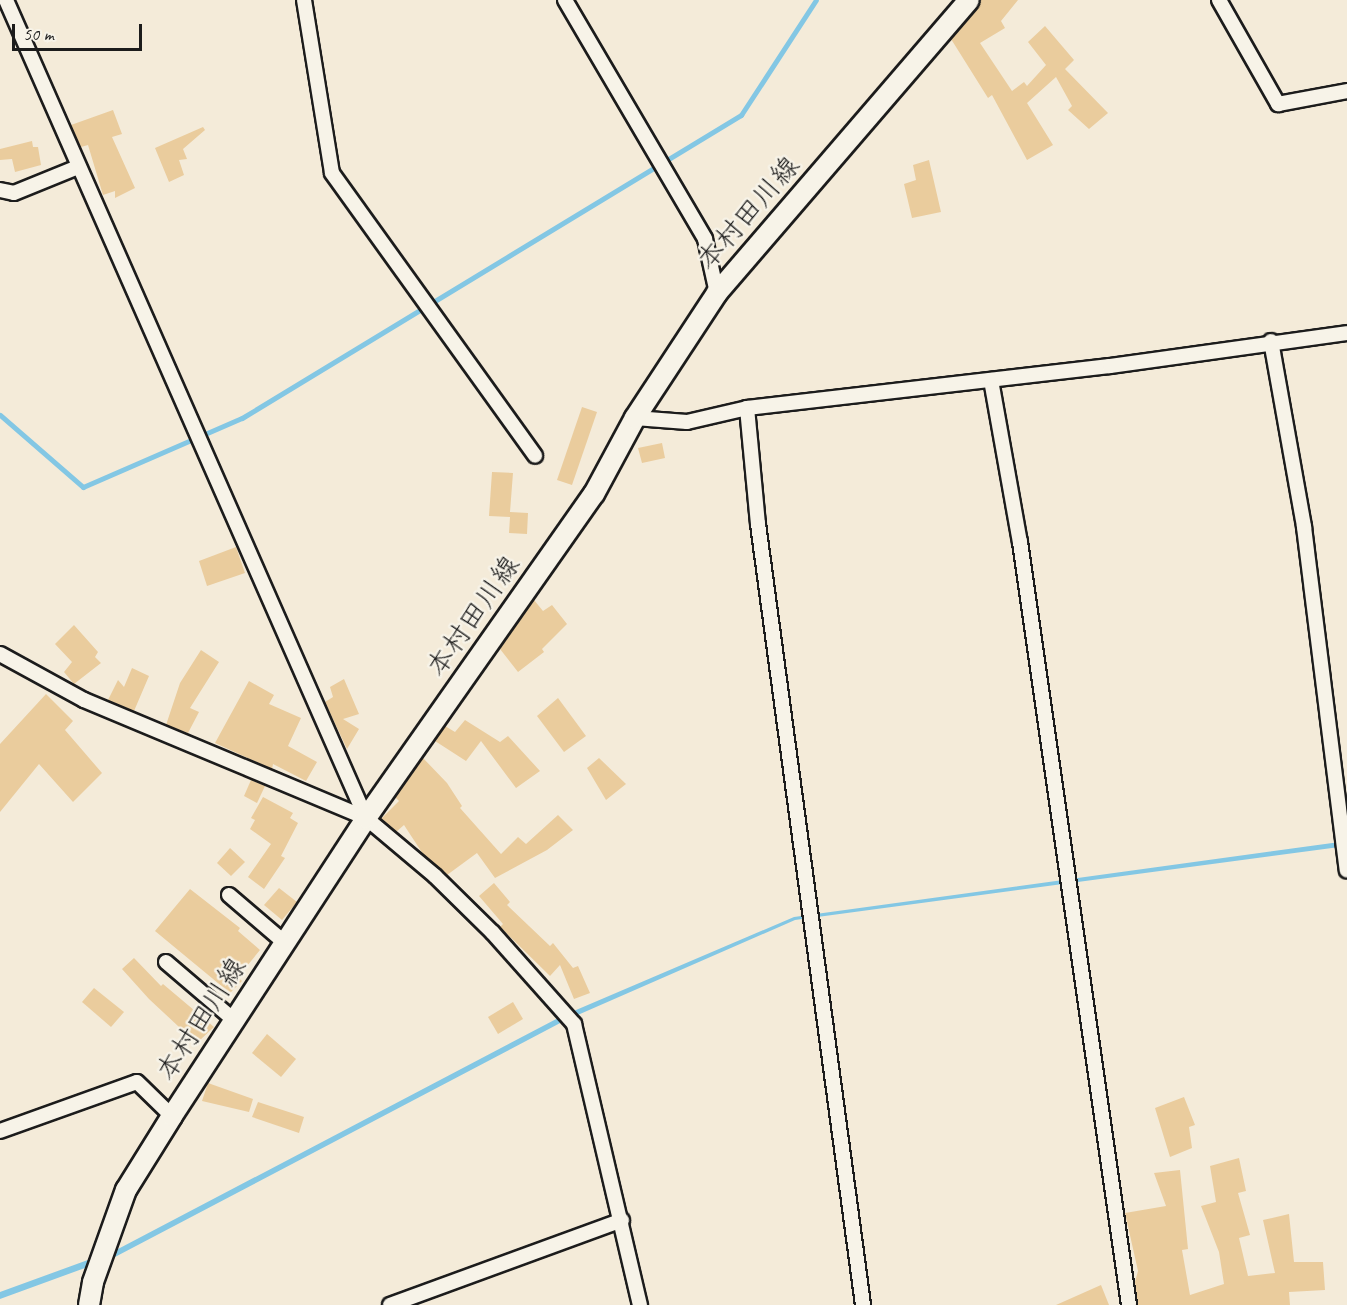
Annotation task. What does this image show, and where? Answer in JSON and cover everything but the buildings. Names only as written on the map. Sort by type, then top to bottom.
[{"type":"main road","name":"本村田川線","points":[[89,1305],[93,1282],[126,1190],[366,818],[594,494],[635,418],[717,292],[969,0]]},
{"type":"street","points":[[6,0],[366,818]]},
{"type":"street","points":[[304,0],[332,173],[536,456]]},
{"type":"street","points":[[565,0],[705,239],[717,292]]},
{"type":"street","points":[[1219,0],[1278,104],[1347,90]]},
{"type":"street","points":[[0,190],[14,193],[78,167]]},
{"type":"street","points":[[635,418],[687,422],[747,408],[991,380],[1270,341],[1347,333]]},
{"type":"street","points":[[1270,341],[1304,527],[1347,870]]},
{"type":"street","points":[[991,380],[1020,542],[1129,1305]]},
{"type":"street","points":[[747,408],[758,524],[863,1305]]},
{"type":"street","points":[[0,654],[84,700],[366,818],[435,876],[493,933],[574,1023],[622,1220],[640,1305]]},
{"type":"street","points":[[229,895],[285,943]]},
{"type":"street","points":[[166,962],[234,1020]]},
{"type":"street","points":[[0,1131],[136,1082],[172,1116]]},
{"type":"street","points":[[390,1305],[622,1220]]},
{"type":"water","points":[[1347,841],[1347,846],[795,920],[564,1021],[115,1257],[0,1299],[0,1292],[118,1249],[562,1016],[794,917]]},
{"type":"waterway","points":[[0,415],[83,487],[242,418],[741,115],[816,0]]}]
